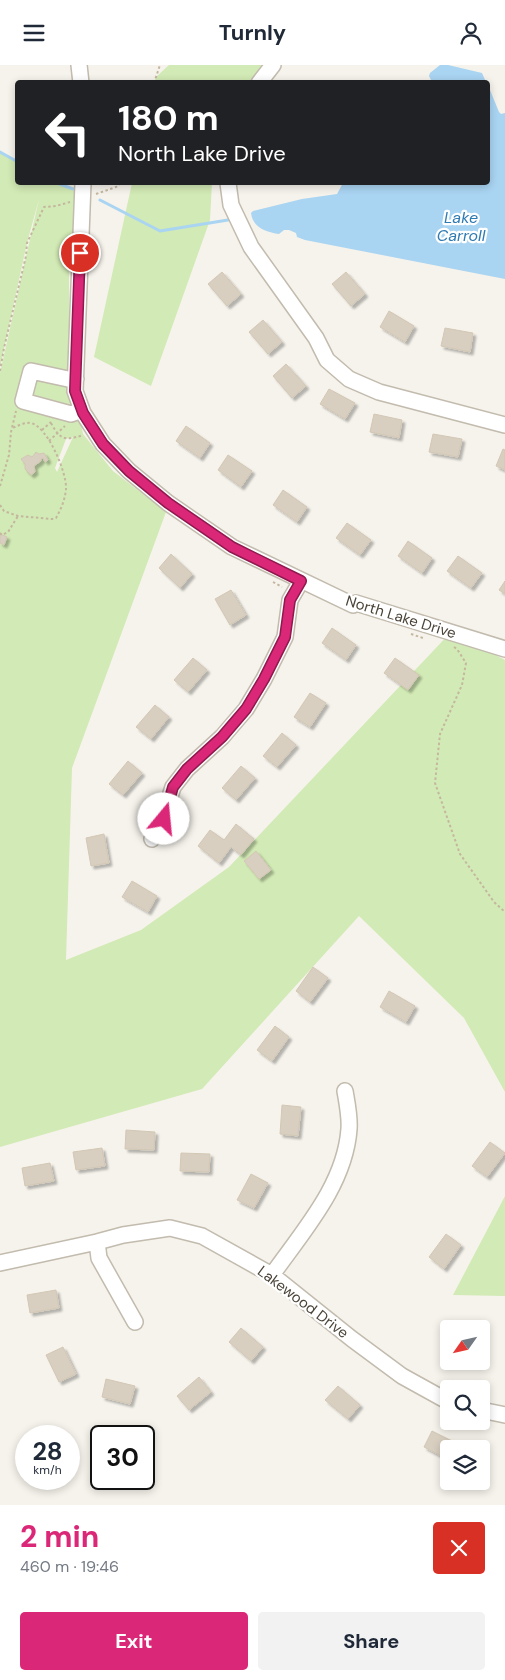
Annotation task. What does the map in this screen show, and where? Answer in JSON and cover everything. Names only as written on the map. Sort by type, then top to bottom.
[{"type":"street","points":[[79,65],[81,80]]},
{"type":"street","points":[[262,80],[273,65]]},
{"type":"street","name":"North Lake Drive","points":[[83,185],[75,391],[82,410],[103,444],[129,471],[168,503],[232,547],[353,605],[356,603],[505,649]]},
{"type":"street","points":[[228,185],[232,205],[252,247],[316,339],[327,360],[349,379],[379,392],[505,425]]},
{"type":"street","points":[[76,379],[31,371],[24,401],[71,414],[82,410]]},
{"type":"street","points":[[152,839],[164,819],[173,787],[187,769],[222,737],[246,709],[264,679],[285,637],[290,600],[301,581]]},
{"type":"street","points":[[272,1275],[328,1195],[343,1161],[349,1129],[345,1091]]},
{"type":"street","name":"Lakewood Drive","points":[[0,1263],[123,1235],[170,1228],[202,1236],[272,1275],[402,1376],[440,1397]]},
{"type":"street","points":[[97,1242],[99,1258],[135,1322]]},
{"type":"street","points":[[490,1412],[505,1415]]},
{"type":"path","points":[[155,80],[160,65]]},
{"type":"path","points":[[0,371],[26,256],[27,243],[38,218],[44,207],[82,199]]},
{"type":"path","points":[[0,486],[9,455],[16,410]]},
{"type":"path","points":[[0,505],[4,511],[18,516],[52,519],[56,518],[61,511],[65,499],[64,473],[42,430],[31,423],[21,424],[12,428]]},
{"type":"path","points":[[42,430],[51,423],[57,434],[69,439],[83,435]]},
{"type":"path","points":[[49,441],[65,426]]},
{"type":"path","points":[[0,533],[2,535],[8,532],[18,516]]},
{"type":"green space","points":[[169,65],[265,65],[252,80],[155,80]]},
{"type":"green space","points":[[0,152],[15,161],[15,185],[62,185],[80,193],[69,258],[69,364],[83,434],[113,471],[166,512],[72,768],[66,960],[141,930],[229,867],[451,632],[505,660],[505,1092],[464,1018],[359,916],[202,1089],[0,1147],[0,373],[39,199],[27,243],[0,367]],"holes":[[[73,437],[57,472],[55,468],[66,439]]]},
{"type":"green space","points":[[132,185],[212,185],[210,220],[151,386],[94,357]]},
{"type":"green space","points":[[505,1196],[505,1296],[453,1295]]},
{"type":"water","points":[[440,65],[448,65],[482,73],[485,80],[431,80],[430,73]]},
{"type":"water","name":"Lake Carroll","points":[[490,90],[499,112],[501,114],[505,113],[505,279],[305,240],[297,237],[296,233],[289,230],[284,230],[279,234],[274,233],[257,226],[252,218],[251,213],[253,211],[302,199],[337,194],[342,185],[490,185]]},
{"type":"building","points":[[222,272],[241,294],[227,306],[208,284]]},
{"type":"building","points":[[346,272],[365,294],[351,306],[332,284]]},
{"type":"building","points":[[389,311],[414,326],[405,342],[380,327]]},
{"type":"building","points":[[263,320],[282,342],[268,354],[249,332]]},
{"type":"building","points":[[445,328],[473,333],[470,352],[441,346]]},
{"type":"building","points":[[286,364],[306,386],[292,398],[273,376]]},
{"type":"building","points":[[329,389],[355,403],[345,419],[320,404]]},
{"type":"building","points":[[374,414],[402,420],[399,438],[370,432]]},
{"type":"building","points":[[186,426],[210,443],[200,458],[176,441]]},
{"type":"building","points":[[433,434],[462,439],[458,457],[429,452]]},
{"type":"building","points":[[503,449],[505,450],[505,470],[496,466]]},
{"type":"building","points":[[36,452],[39,454],[44,453],[48,460],[45,462],[43,458],[41,459],[34,466],[35,472],[31,475],[25,469],[25,464],[21,459],[28,455],[32,457]]},
{"type":"building","points":[[228,455],[252,471],[241,487],[218,470]]},
{"type":"building","points":[[283,490],[307,507],[297,522],[273,505]]},
{"type":"building","points":[[347,523],[371,540],[360,555],[336,538]]},
{"type":"building","points":[[0,534],[7,537],[4,545],[0,543]]},
{"type":"building","points":[[408,541],[432,558],[422,573],[398,556]]},
{"type":"building","points":[[171,554],[192,574],[180,588],[159,568]]},
{"type":"building","points":[[458,556],[482,573],[471,588],[447,571]]},
{"type":"building","points":[[505,581],[505,594],[499,590]]},
{"type":"building","points":[[231,590],[246,615],[230,625],[215,599]]},
{"type":"building","points":[[332,628],[356,645],[346,660],[322,643]]},
{"type":"building","points":[[193,658],[207,670],[188,692],[174,680]]},
{"type":"building","points":[[395,658],[419,675],[408,690],[384,673]]},
{"type":"building","points":[[310,693],[326,703],[310,727],[294,717]]},
{"type":"building","points":[[155,705],[169,717],[151,739],[136,727]]},
{"type":"building","points":[[282,733],[296,745],[277,767],[263,756]]},
{"type":"building","points":[[128,761],[142,773],[123,795],[109,784]]},
{"type":"building","points":[[241,766],[255,778],[236,800],[222,788]]},
{"type":"building","points":[[236,824],[254,839],[241,855],[231,847],[219,863],[198,846],[210,830],[224,840]]},
{"type":"building","points":[[104,834],[109,863],[91,866],[86,838]]},
{"type":"building","points":[[256,851],[271,870],[259,879],[244,861]]},
{"type":"building","points":[[132,881],[157,896],[148,912],[122,897]]},
{"type":"building","points":[[313,967],[328,978],[310,1002],[296,991]]},
{"type":"building","points":[[389,991],[415,1006],[406,1022],[380,1007]]},
{"type":"building","points":[[275,1026],[289,1037],[272,1061],[257,1050]]},
{"type":"building","points":[[282,1105],[301,1107],[298,1136],[280,1134]]},
{"type":"building","points":[[126,1130],[155,1132],[154,1150],[125,1149]]},
{"type":"building","points":[[490,1142],[505,1153],[487,1177],[472,1166]]},
{"type":"building","points":[[102,1148],[105,1166],[76,1170],[73,1152]]},
{"type":"building","points":[[181,1153],[210,1154],[209,1172],[180,1171]]},
{"type":"building","points":[[50,1163],[54,1181],[25,1186],[22,1168]]},
{"type":"building","points":[[251,1174],[268,1183],[254,1208],[237,1200]]},
{"type":"building","points":[[446,1234],[461,1245],[444,1269],[429,1257]]},
{"type":"building","points":[[56,1290],[59,1308],[30,1313],[27,1295]]},
{"type":"building","points":[[241,1328],[263,1347],[251,1361],[229,1342]]},
{"type":"building","points":[[63,1347],[76,1374],[59,1382],[46,1355]]},
{"type":"building","points":[[199,1377],[211,1392],[189,1410],[177,1396]]},
{"type":"building","points":[[106,1379],[135,1386],[130,1404],[102,1397]]},
{"type":"building","points":[[338,1386],[360,1405],[348,1419],[325,1400]]},
{"type":"building","points":[[432,1431],[450,1440],[440,1440],[440,1455],[424,1447]]},
{"type":"waterway","points":[[0,152],[15,160]]},
{"type":"waterway","points":[[62,185],[73,189]]},
{"type":"waterway","points":[[100,200],[160,231],[228,220]]},
{"type":"route","points":[[80,253],[75,391],[83,413],[103,444],[129,471],[168,503],[232,547],[301,581],[290,600],[285,637],[264,679],[246,709],[222,737],[187,769],[173,787],[164,819]]}]
